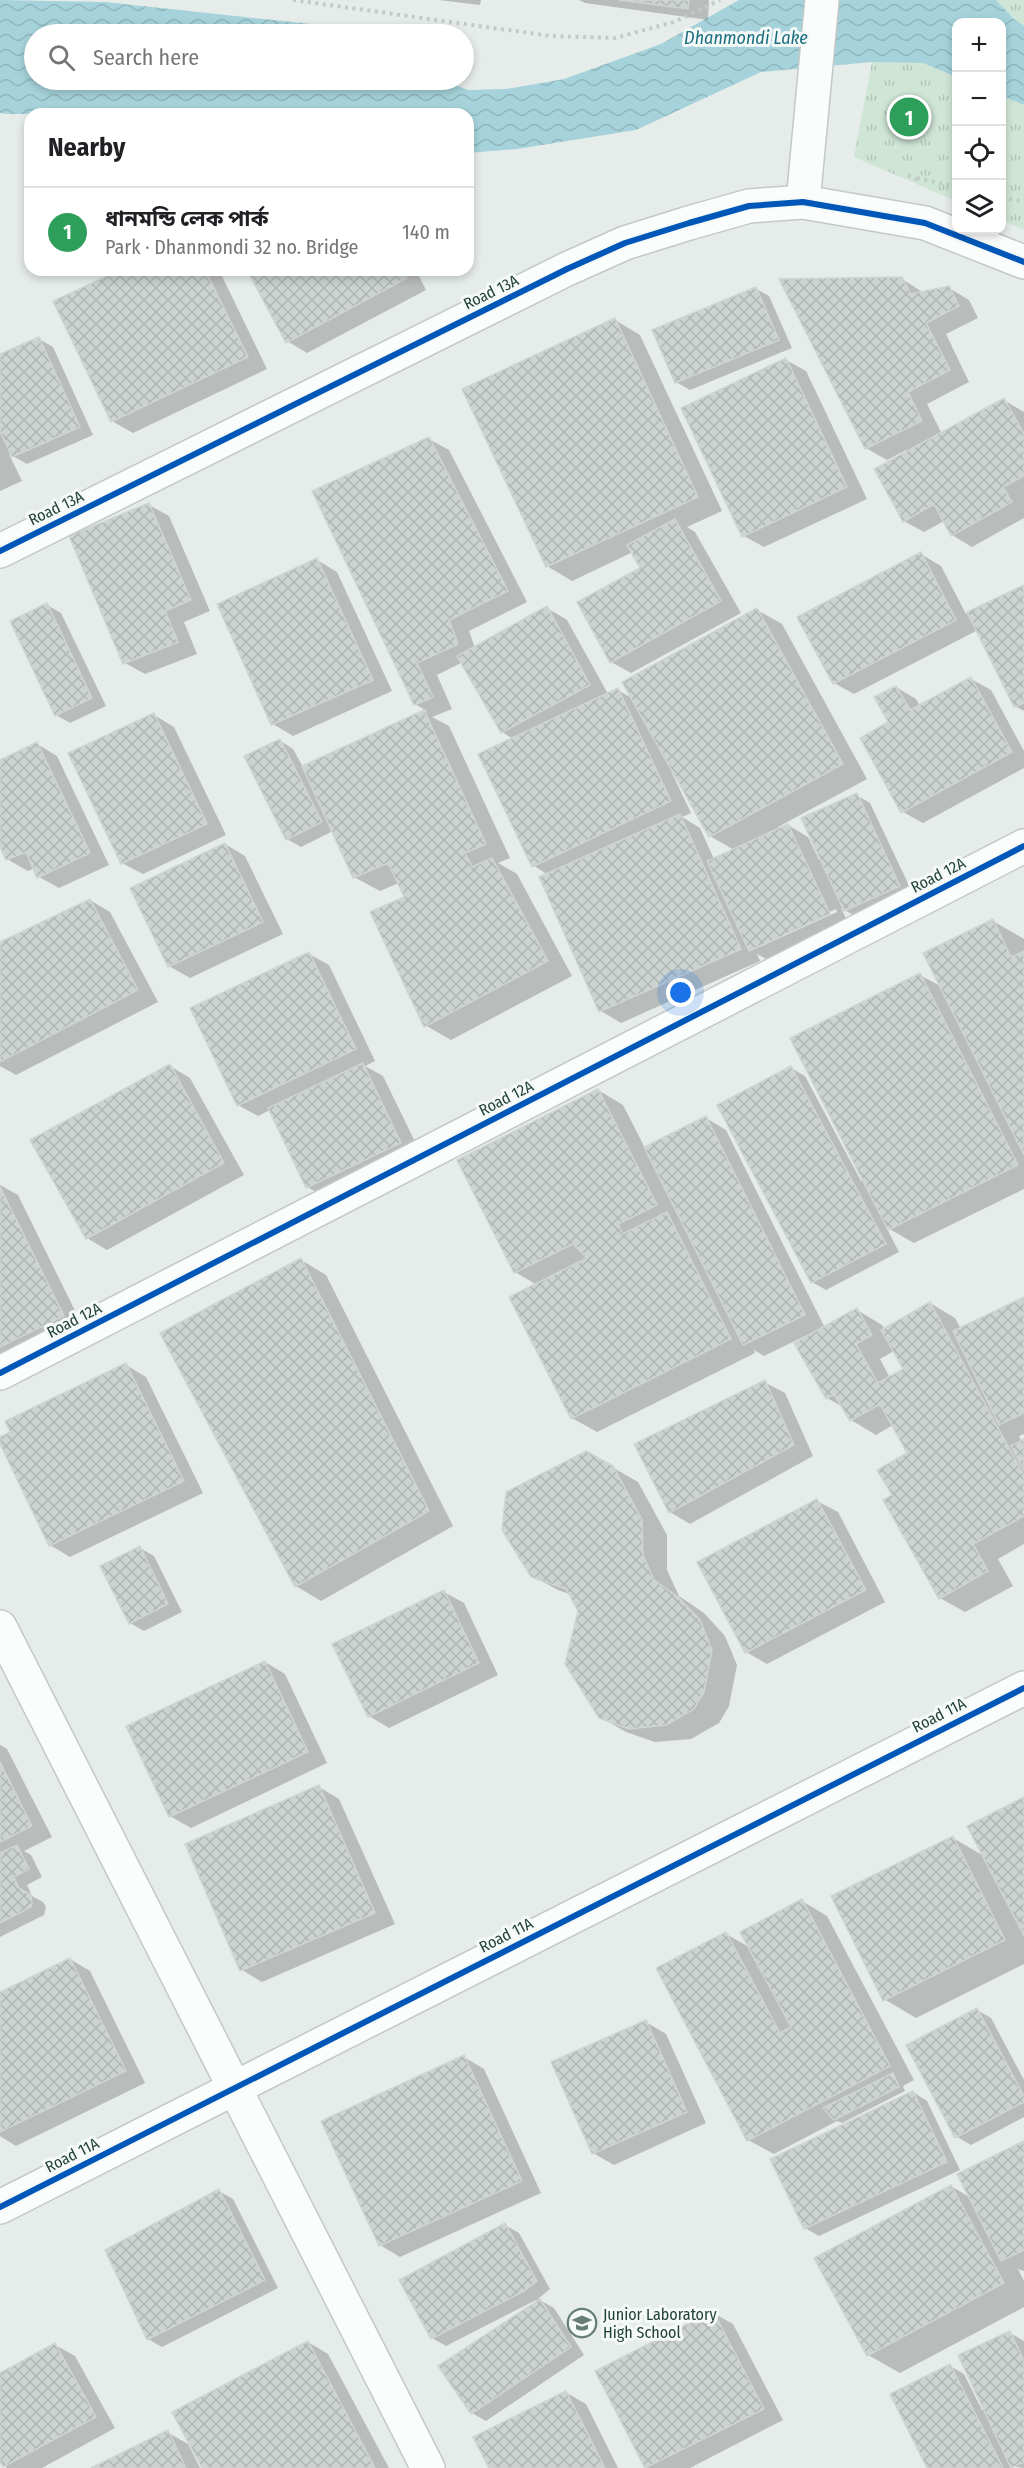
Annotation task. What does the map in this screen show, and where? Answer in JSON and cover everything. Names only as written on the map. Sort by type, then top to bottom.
[{"type":"street","points":[[803,202],[822,0]]},
{"type":"street","name":"Road 13A","points":[[0,551],[567,269],[626,243],[749,206],[803,202],[925,223],[1024,262]]},
{"type":"street","name":"Road 12A","points":[[0,1373],[1024,846]]},
{"type":"street","points":[[0,1627],[428,2468]]},
{"type":"street","name":"Road 11A","points":[[0,2207],[1024,1688]]},
{"type":"path","points":[[293,0],[465,24]]},
{"type":"path","points":[[474,25],[551,36],[615,38],[674,22],[720,0]]},
{"type":"path","points":[[908,176],[952,186]]},
{"type":"path","points":[[1006,198],[1024,202]]},
{"type":"green space","points":[[996,0],[1024,0],[1024,26],[1014,19]]},
{"type":"green space","points":[[872,62],[923,63],[952,75],[952,199],[854,157]]},
{"type":"green space","points":[[1006,98],[1024,105],[1024,230],[1006,222]]},
{"type":"water","name":"Dhanmondi Lake","points":[[0,0],[105,2],[311,24],[24,24],[24,90],[506,89],[564,79],[661,44],[739,0],[996,0],[1024,26],[1024,105],[1006,98],[1006,18],[952,18],[952,75],[923,63],[872,62],[761,72],[636,130],[517,149],[474,153],[474,108],[24,108],[24,114],[0,113]]},
{"type":"building","points":[[619,0],[689,0],[688,9]]},
{"type":"building","points":[[107,276],[208,276],[248,357],[111,422],[53,301]]},
{"type":"building","points":[[250,276],[406,276],[407,278],[286,343]]},
{"type":"building","points":[[902,277],[911,294],[949,286],[959,306],[926,323],[950,370],[908,392],[922,421],[865,449],[779,279]]},
{"type":"building","points":[[756,287],[779,340],[675,383],[652,330]]},
{"type":"building","points":[[615,318],[698,497],[546,567],[462,389]]},
{"type":"building","points":[[39,337],[80,427],[12,457],[0,431],[0,354]]},
{"type":"building","points":[[786,358],[847,487],[742,537],[681,408]]},
{"type":"building","points":[[1004,398],[1024,434],[1024,476],[1003,487],[1012,502],[951,536],[934,504],[903,522],[874,469]]},
{"type":"building","points":[[429,437],[508,591],[449,620],[458,644],[417,663],[433,697],[414,705],[312,491]]},
{"type":"building","points":[[149,503],[191,600],[165,611],[178,642],[123,664],[69,536]]},
{"type":"building","points":[[675,519],[721,601],[610,663],[577,602],[640,568],[627,545]]},
{"type":"building","points":[[921,552],[956,620],[833,684],[797,617]]},
{"type":"building","points":[[317,558],[373,680],[271,725],[217,604]]},
{"type":"building","points":[[1024,585],[1024,703],[1014,707],[967,612]]},
{"type":"building","points":[[47,603],[92,698],[55,716],[10,621]]},
{"type":"building","points":[[547,606],[590,685],[501,733],[457,656]]},
{"type":"building","points":[[757,608],[843,764],[709,837],[622,682]]},
{"type":"building","points":[[971,677],[1012,752],[901,813],[860,738],[888,722],[874,697],[896,686],[910,710]]},
{"type":"building","points":[[618,688],[671,801],[532,867],[478,754]]},
{"type":"building","points":[[424,710],[486,844],[465,853],[472,867],[492,858],[548,961],[424,1027],[370,912],[404,897],[388,863],[353,878],[302,766]]},
{"type":"building","points":[[154,713],[207,824],[121,864],[68,753]]},
{"type":"building","points":[[280,739],[322,822],[286,840],[244,756]]},
{"type":"building","points":[[37,742],[90,853],[37,878],[26,852],[6,860],[0,847],[0,760]]},
{"type":"building","points":[[857,793],[900,886],[844,911],[801,818]]},
{"type":"building","points":[[680,814],[741,949],[599,1012],[539,877]]},
{"type":"building","points":[[788,824],[830,914],[749,951],[707,861]]},
{"type":"building","points":[[225,843],[263,922],[168,967],[130,888]]},
{"type":"building","points":[[90,899],[138,990],[0,1062],[0,942]]},
{"type":"building","points":[[993,919],[1011,957],[1024,951],[1024,1155],[923,953]]},
{"type":"building","points":[[309,952],[356,1049],[237,1106],[190,1008]]},
{"type":"building","points":[[920,973],[1018,1165],[888,1230],[790,1038]]},
{"type":"building","points":[[363,1063],[401,1143],[306,1188],[268,1108]]},
{"type":"building","points":[[170,1064],[224,1163],[86,1239],[30,1140]]},
{"type":"building","points":[[791,1066],[886,1244],[811,1283],[717,1105]]},
{"type":"building","points":[[598,1089],[657,1205],[618,1224],[623,1234],[667,1212],[731,1339],[571,1419],[509,1297],[587,1258],[573,1244],[514,1273],[457,1160]]},
{"type":"building","points":[[706,1116],[805,1315],[743,1345],[644,1147]]},
{"type":"building","points":[[0,1187],[64,1316],[0,1347]]},
{"type":"building","points":[[301,1258],[429,1511],[295,1587],[160,1333]]},
{"type":"building","points":[[1024,1297],[1024,1413],[999,1425],[953,1331]]},
{"type":"building","points":[[930,1302],[1024,1476],[1024,1516],[973,1544],[988,1571],[939,1599],[883,1500],[892,1495],[877,1470],[907,1453],[880,1404],[850,1421],[834,1394],[826,1399],[794,1343],[857,1308],[872,1335],[856,1344],[878,1383],[903,1369],[881,1330]]},
{"type":"building","points":[[126,1363],[184,1481],[49,1546],[0,1444],[0,1437],[10,1432],[5,1421]]},
{"type":"building","points":[[765,1380],[794,1445],[669,1513],[634,1444]]},
{"type":"building","points":[[1024,1439],[1024,1471],[1011,1446]]},
{"type":"building","points":[[586,1451],[613,1466],[642,1520],[643,1555],[654,1580],[678,1597],[700,1620],[712,1650],[704,1692],[694,1709],[666,1725],[629,1729],[599,1718],[565,1664],[578,1611],[566,1589],[531,1577],[502,1530],[506,1492]]},
{"type":"building","points":[[817,1499],[866,1590],[745,1653],[697,1562]]},
{"type":"building","points":[[140,1546],[168,1604],[129,1624],[100,1566]]},
{"type":"building","points":[[444,1590],[479,1663],[368,1717],[332,1644]]},
{"type":"building","points":[[265,1661],[308,1752],[169,1817],[126,1726]]},
{"type":"building","points":[[0,1762],[32,1826],[0,1842]]},
{"type":"building","points":[[319,1785],[375,1913],[240,1971],[185,1844]]},
{"type":"building","points":[[1024,1797],[1024,1936],[967,1826]]},
{"type":"building","points":[[953,1836],[1005,1940],[883,2001],[831,1896]]},
{"type":"building","points":[[17,1845],[29,1869],[14,1877],[19,1888],[31,1895],[32,1904],[31,1907],[0,1923],[0,1853]]},
{"type":"building","points":[[802,1899],[890,2066],[747,2141],[656,1968],[726,1932],[780,2033],[791,2027],[740,1932]]},
{"type":"building","points":[[70,1958],[126,2071],[0,2132],[0,1992]]},
{"type":"building","points":[[977,2008],[1024,2096],[1024,2102],[955,2138],[906,2045]]},
{"type":"building","points":[[646,2020],[687,2112],[592,2154],[551,2062]]},
{"type":"building","points":[[464,2055],[522,2181],[379,2246],[321,2121]]},
{"type":"building","points":[[893,2073],[899,2087],[834,2120],[823,2108]]},
{"type":"building","points":[[913,2091],[947,2162],[804,2229],[770,2159]]},
{"type":"building","points":[[1024,2141],[1024,2250],[1001,2261],[957,2174]]},
{"type":"building","points":[[951,2185],[1004,2283],[867,2356],[814,2258]]},
{"type":"building","points":[[219,2189],[265,2280],[147,2340],[105,2250]]},
{"type":"building","points":[[505,2223],[537,2281],[524,2291],[431,2339],[399,2280]]},
{"type":"building","points":[[540,2299],[571,2347],[471,2414],[438,2366]]},
{"type":"building","points":[[713,2311],[764,2409],[645,2468],[595,2371]]},
{"type":"building","points":[[1010,2331],[1024,2361],[1024,2462],[1011,2468],[958,2355]]},
{"type":"building","points":[[308,2341],[375,2468],[202,2468],[172,2412]]},
{"type":"building","points":[[55,2343],[96,2417],[3,2467],[0,2462],[0,2373]]},
{"type":"building","points":[[950,2364],[1003,2468],[927,2468],[890,2394]]},
{"type":"building","points":[[566,2391],[605,2468],[489,2468],[473,2437]]},
{"type":"building","points":[[168,2430],[186,2468],[91,2468]]},
{"type":"cycle path","points":[[0,551],[567,269],[625,243],[749,206],[803,202],[925,223],[1024,262]]},
{"type":"cycle path","points":[[0,1373],[1024,846]]},
{"type":"cycle path","points":[[0,2207],[1024,1688]]},
{"type":"place","name":"ধানমন্ডি লেক পার্ক","points":[[909,117]]},
{"type":"place","name":"Junior Laboratory High School","points":[[582,2323]]}]
